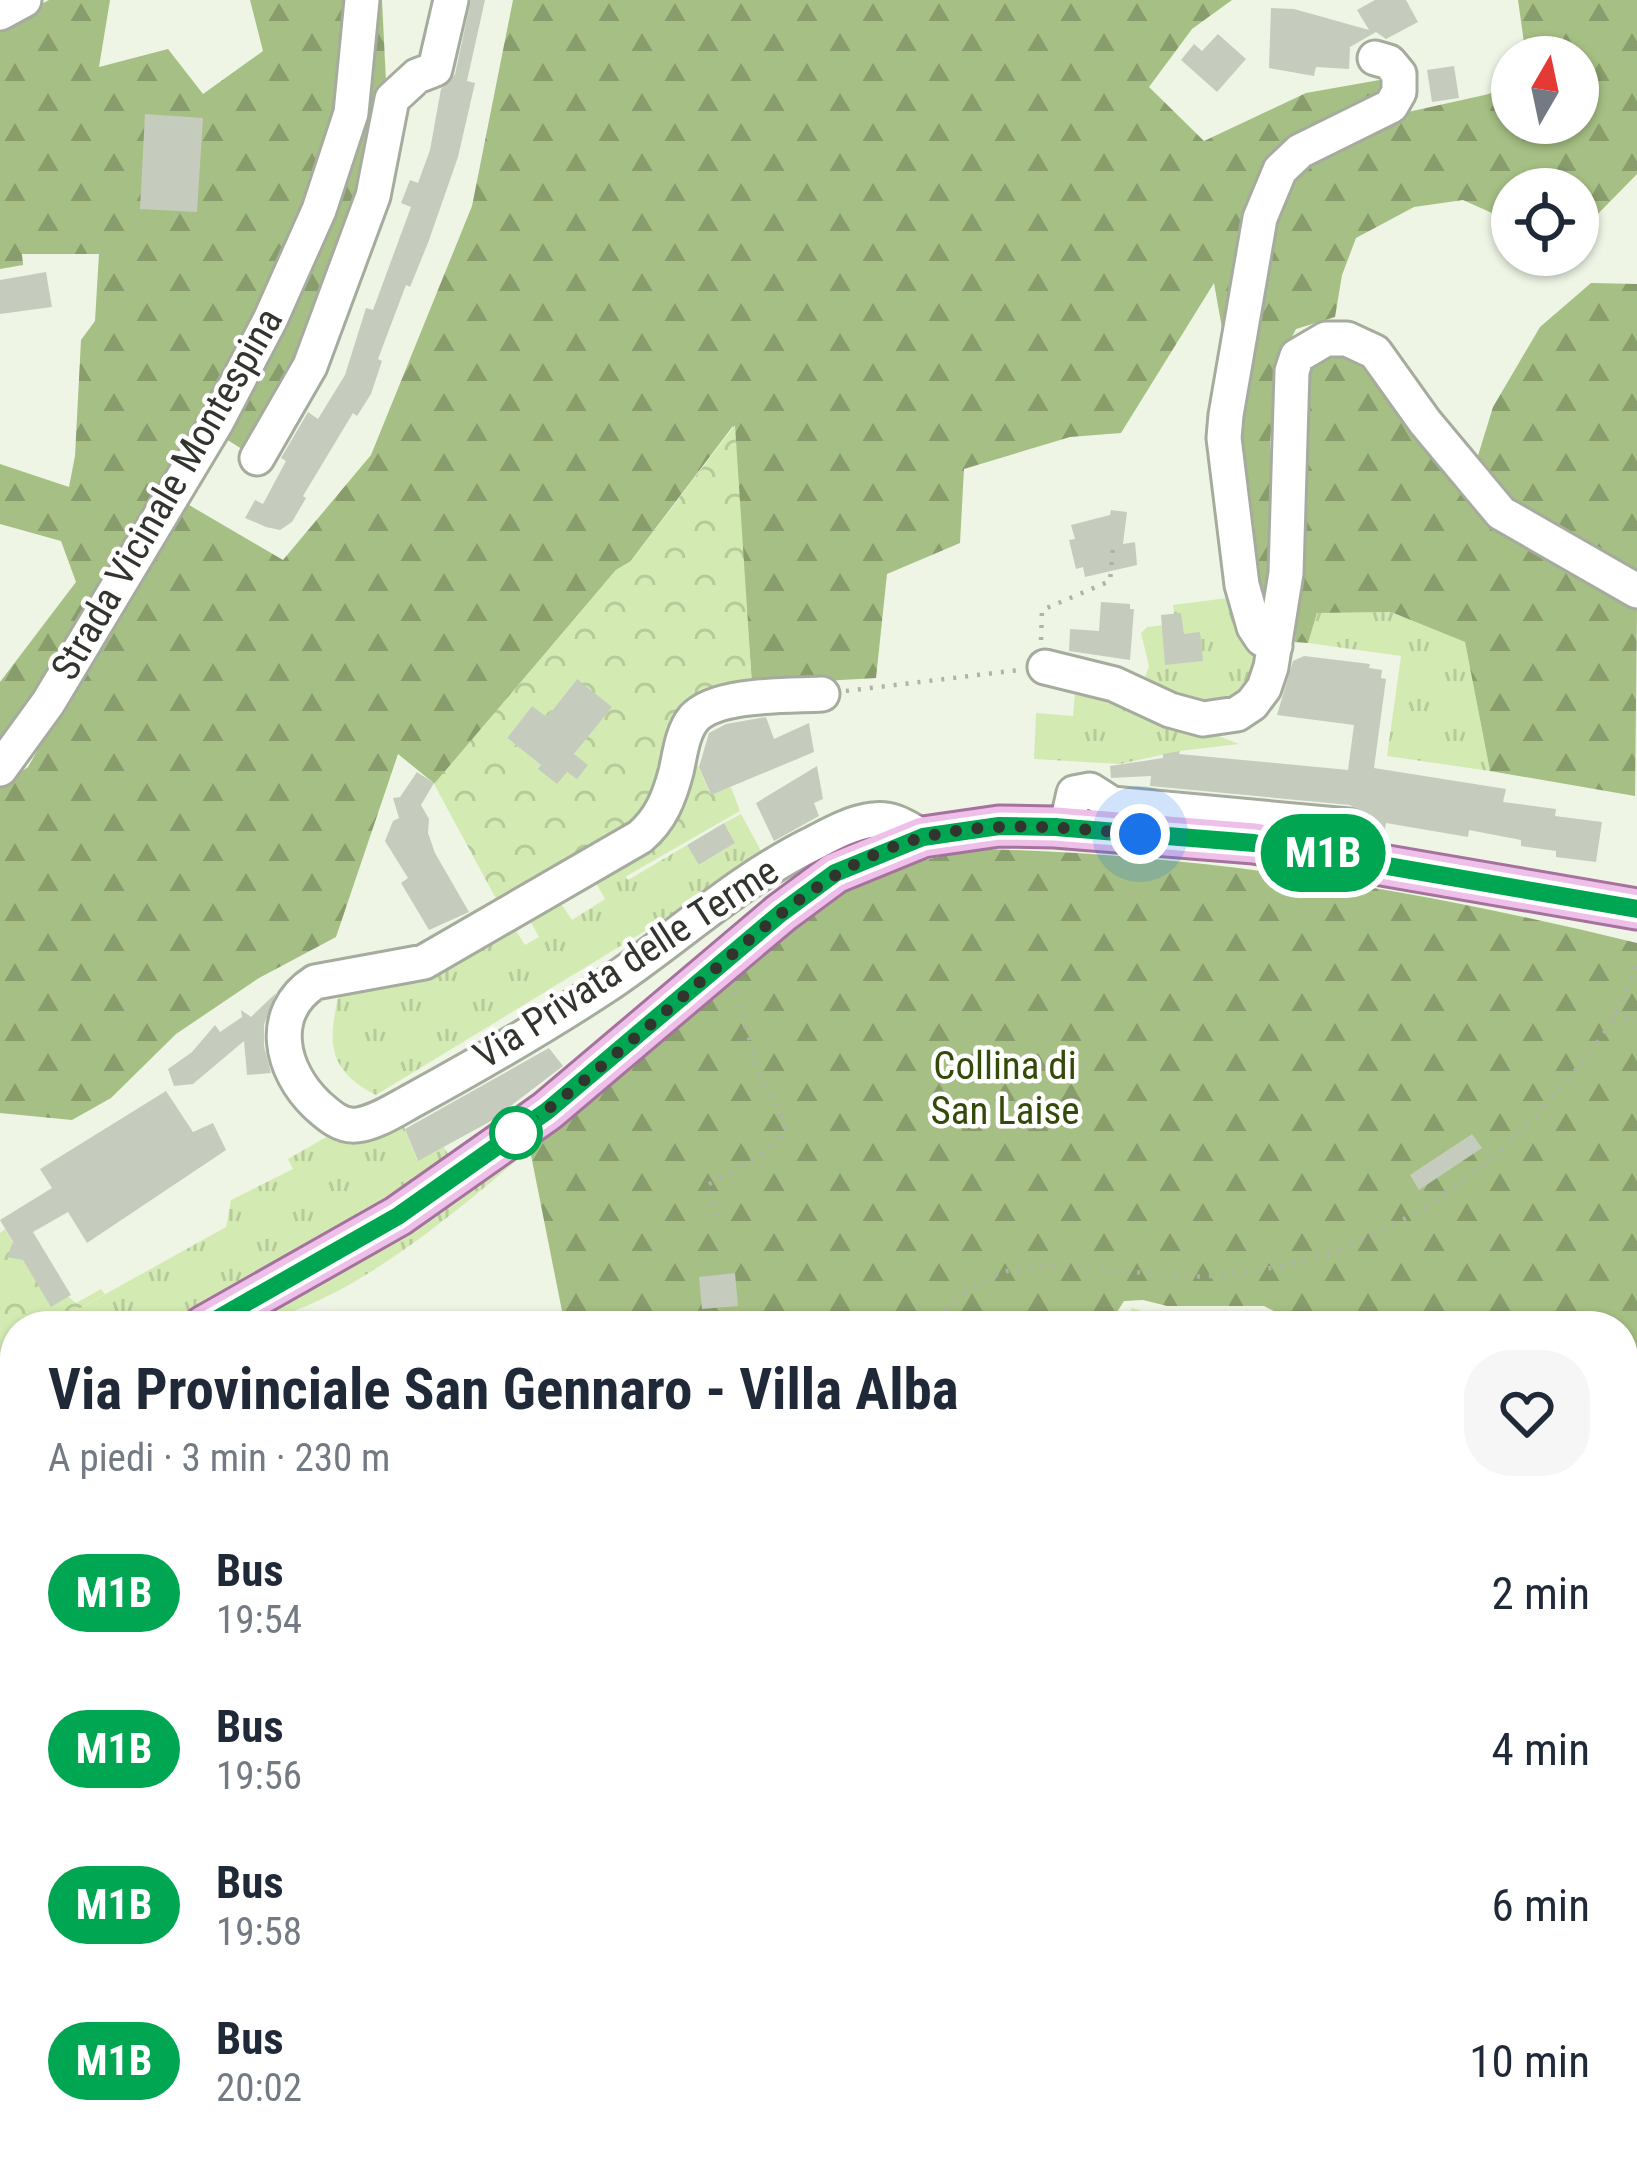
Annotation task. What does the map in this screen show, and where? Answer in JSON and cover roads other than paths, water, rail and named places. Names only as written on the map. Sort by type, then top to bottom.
[{"type":"main road","points":[[231,1311],[422,1200],[547,1111],[835,873],[923,837],[999,826],[1295,848],[1637,909]]},
{"type":"street","points":[[0,13],[24,0]]},
{"type":"street","name":"Strada Vicinale Montespina","points":[[0,769],[48,703],[216,423],[270,320],[319,210],[351,113],[362,0]]},
{"type":"street","points":[[257,458],[310,366],[373,196],[392,99],[418,76],[435,69],[451,0]]},
{"type":"street","points":[[1275,646],[1254,627],[1242,585],[1224,438],[1226,416],[1260,218],[1274,180],[1287,160],[1300,151],[1378,114],[1397,99],[1396,67],[1375,58]]},
{"type":"street","points":[[1045,667],[1114,683],[1187,716],[1220,719],[1252,704],[1264,688],[1275,646],[1286,573],[1292,371],[1297,356],[1326,339],[1347,338],[1375,352],[1501,514],[1637,591]]},
{"type":"street","name":"Via Privata delle Terme","points":[[822,694],[751,698],[695,716],[664,810],[625,847],[424,962],[315,982],[304,989],[289,1010],[284,1041],[289,1070],[297,1083],[339,1122],[359,1125],[370,1121],[606,986],[735,888],[788,855],[872,820],[896,821],[923,837]]},
{"type":"street","points":[[1066,828],[1074,793],[1079,790],[1100,794],[1112,804],[1348,826]]},
{"type":"park label","name":"Collina di San Laise","points":[[1005,1088]]}]
